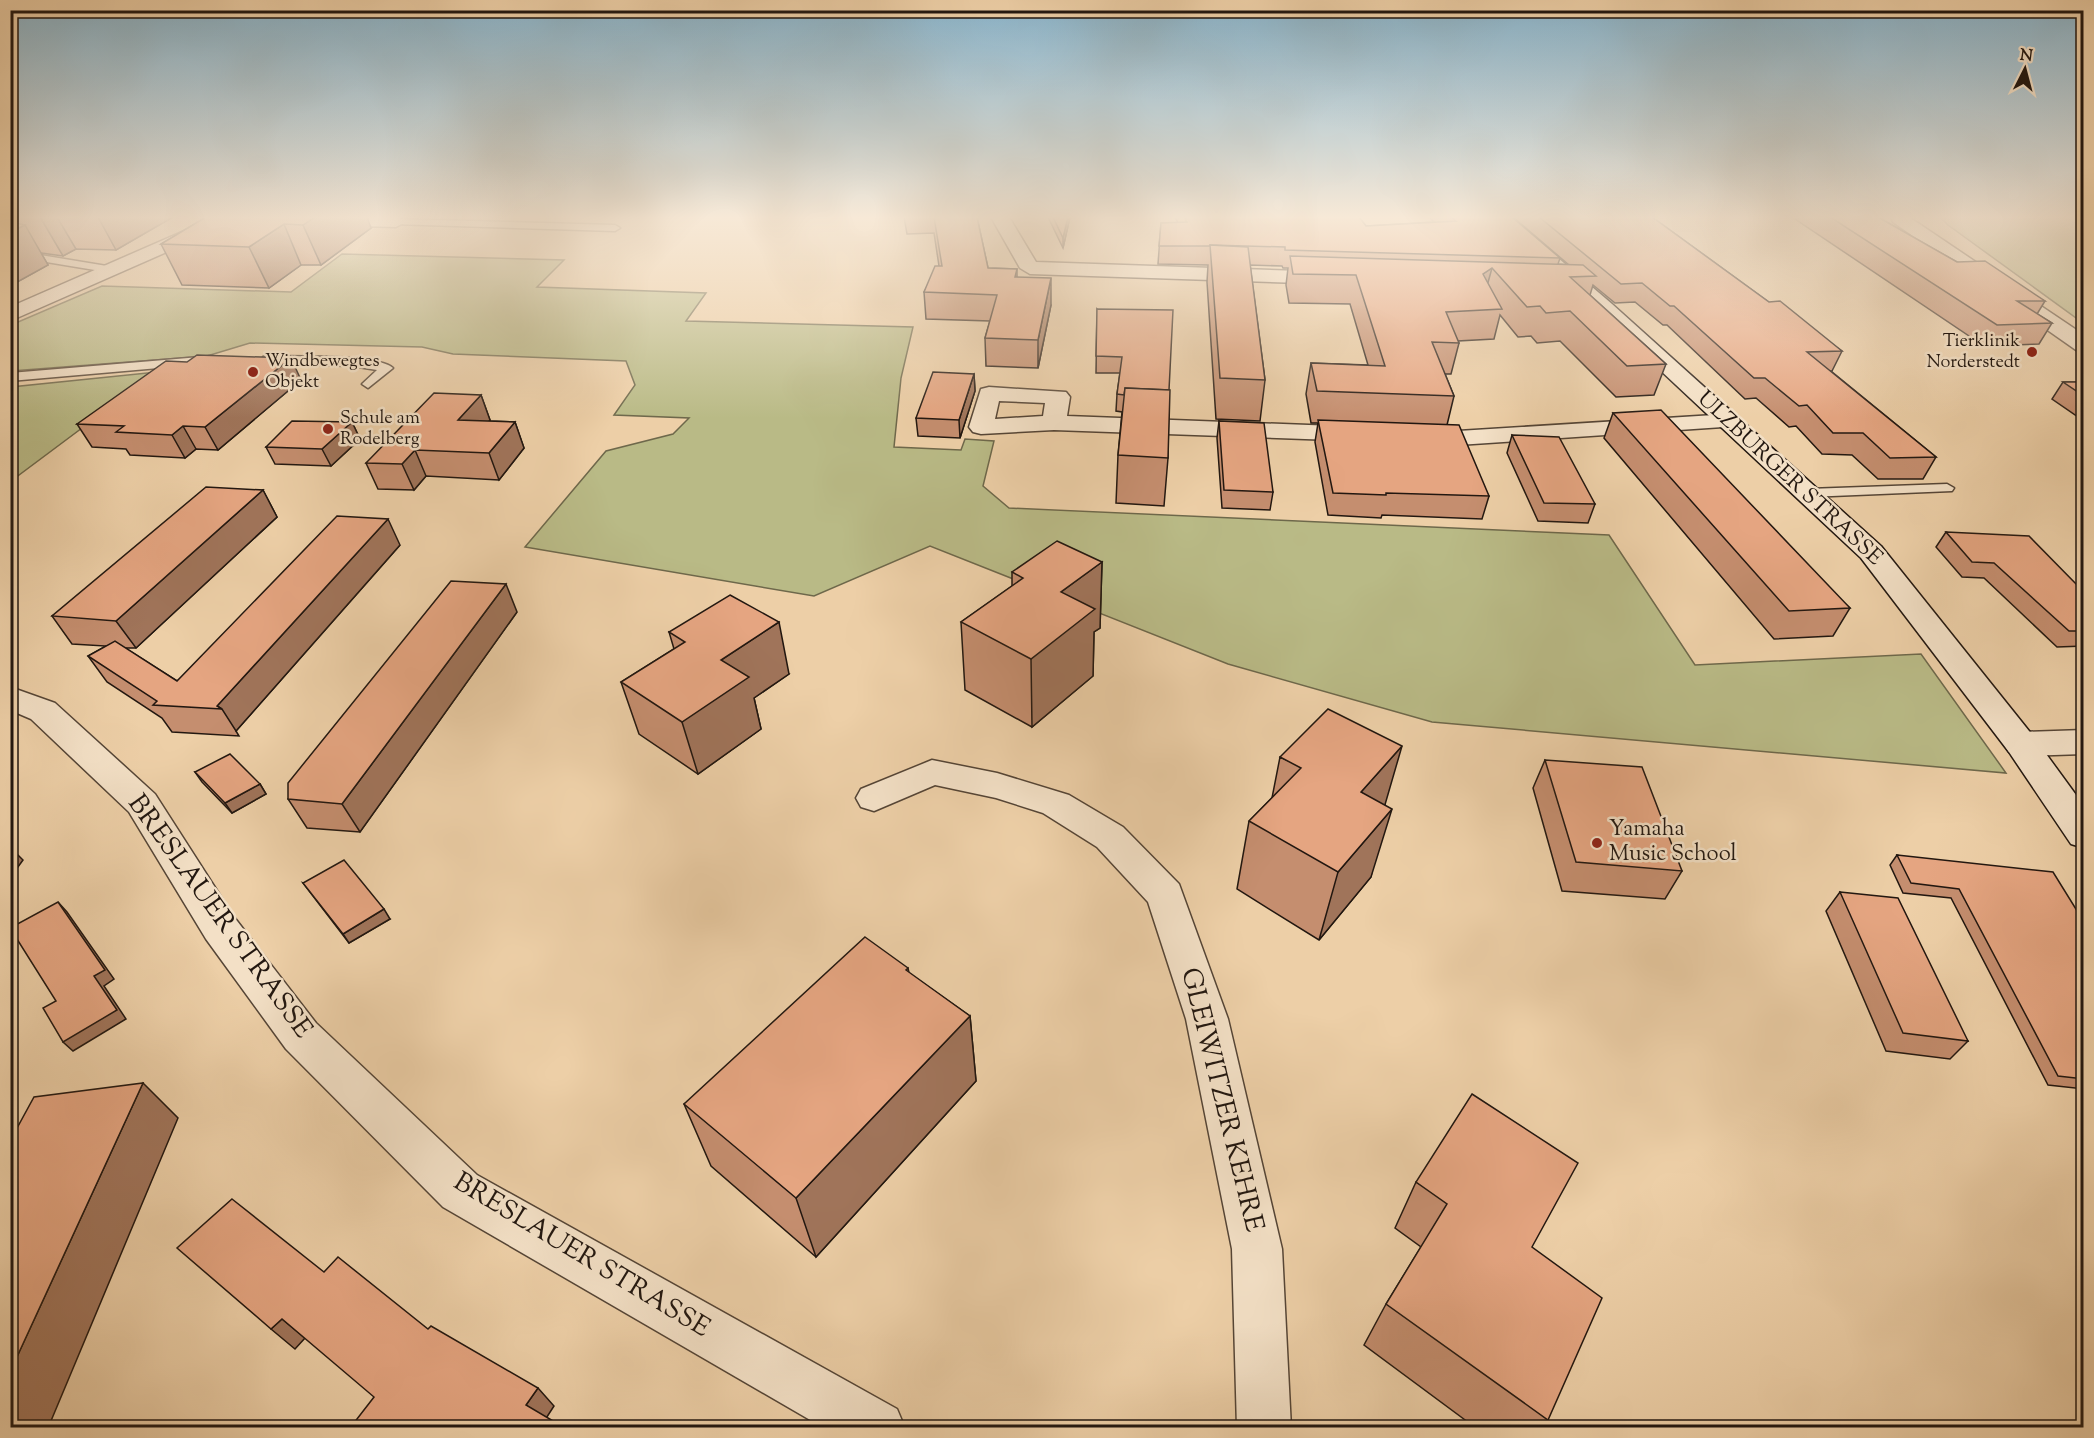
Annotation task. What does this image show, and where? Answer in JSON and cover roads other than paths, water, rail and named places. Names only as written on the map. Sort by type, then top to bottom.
[{"type":"street","points":[[10,315],[81,284]]},
{"type":"street","points":[[1995,284],[2084,345]]},
{"type":"street","points":[[1545,285],[1579,286]]},
{"type":"street","name":"ULZBURGER STRASSE","points":[[1579,286],[1730,421],[1871,552],[2021,744],[2084,834]]},
{"type":"street","points":[[1054,423],[1458,438],[1730,421]]},
{"type":"street","name":"BRESLAUER STRASSE","points":[[10,698],[43,711],[142,803],[220,928],[301,1036],[460,1191],[878,1428]]},
{"type":"street","points":[[2021,744],[2084,742]]},
{"type":"street","name":"GLEIWITZER KEHRE","points":[[874,798],[932,772],[997,786],[1056,804],[1110,837],[1165,895],[1207,1019],[1257,1249],[1263,1428]]},
{"type":"lane","points":[[10,377],[231,359]]},
{"type":"lane","points":[[253,359],[352,362],[387,368],[368,384]]},
{"type":"lane","points":[[1808,493],[1947,488]]},
{"type":"place","name":"Tierklinik Norderstedt","points":[[2032,352]]},
{"type":"place","name":"Windbewegtes Objekt","points":[[253,372]]},
{"type":"place","name":"Schule am Rodelberg","points":[[328,429]]},
{"type":"place","name":"Yamaha Music School","points":[[1597,843]]}]
